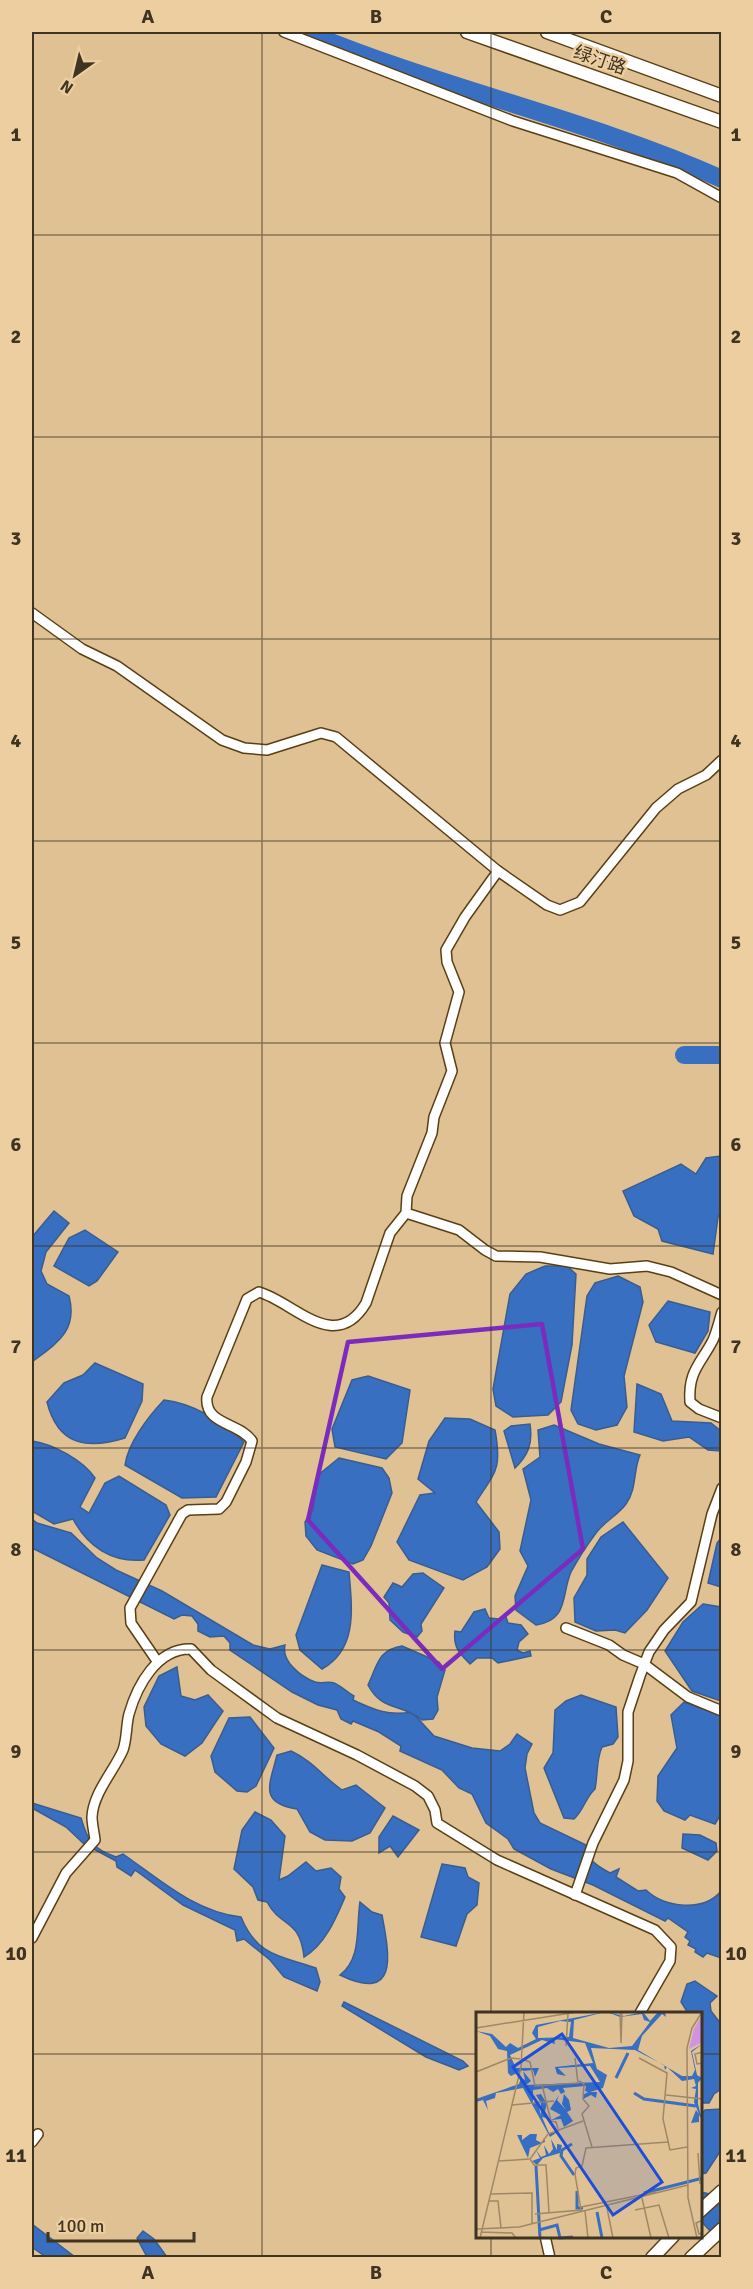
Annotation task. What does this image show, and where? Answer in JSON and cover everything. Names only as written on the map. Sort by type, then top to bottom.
[{"type":"main road","name":"绿汀路","points":[[467,32],[722,122]]},
{"type":"main road","name":"绿汀路","points":[[547,32],[722,96]]},
{"type":"main road","points":[[702,2209],[722,2192]]},
{"type":"main road","points":[[691,2258],[722,2229]]},
{"type":"main road","points":[[652,2258],[671,2238]]},
{"type":"street","points":[[284,32],[513,121],[677,173],[722,198]]},
{"type":"street","points":[[32,614],[82,649],[117,666],[222,740],[244,748],[267,750],[321,733],[336,737],[498,872],[547,905],[560,910],[570,908],[580,902],[651,813],[678,789],[706,776],[722,760]]},
{"type":"street","points":[[157,1661],[131,1623],[132,1600],[182,1514],[188,1510],[219,1509],[226,1502],[251,1451],[252,1441],[247,1433],[210,1414],[206,1408],[210,1388],[247,1299],[259,1292],[267,1294],[315,1322],[327,1326],[352,1319],[366,1303],[390,1233],[406,1213],[407,1196],[432,1133],[434,1117],[452,1071],[446,1043],[459,992],[447,962],[446,950],[465,917],[498,872]]},
{"type":"street","points":[[406,1213],[459,1230],[496,1256],[540,1257],[610,1269],[646,1266],[671,1272],[722,1295]]},
{"type":"street","points":[[722,1312],[714,1338],[694,1368],[689,1387],[690,1402],[699,1409],[722,1418]]},
{"type":"street","points":[[575,1895],[593,1843],[624,1780],[628,1761],[628,1712],[644,1664],[664,1630],[691,1602],[709,1524],[722,1488]]},
{"type":"street","points":[[566,1628],[609,1645],[623,1655],[644,1664],[688,1697],[722,1711]]},
{"type":"street","points":[[33,1938],[66,1873],[86,1854],[95,1840],[92,1816],[99,1796],[124,1746],[129,1712],[146,1677],[157,1661],[182,1648],[191,1648],[211,1670],[277,1718],[357,1755],[416,1786],[428,1796],[435,1810],[437,1823],[497,1860],[655,1930],[671,1947],[670,1961],[641,2012]]},
{"type":"street","points":[[545,2238],[550,2258]]},
{"type":"highlighted area","points":[[542,1324],[583,1549],[442,1669],[308,1520],[348,1342]]},
{"type":"water","points":[[720,1156],[721,1211],[718,1217],[713,1254],[662,1241],[658,1229],[634,1216],[623,1191],[681,1164],[696,1174],[706,1158]]},
{"type":"water","points":[[54,1211],[69,1223],[46,1252],[41,1271],[47,1284],[69,1296],[71,1318],[68,1327],[57,1342],[32,1362],[32,1237]]},
{"type":"water","points":[[85,1230],[118,1252],[97,1281],[89,1286],[54,1266],[69,1238]]},
{"type":"water","points":[[545,1266],[567,1266],[576,1274],[572,1345],[561,1402],[548,1415],[513,1417],[496,1406],[493,1389],[510,1294],[526,1274]]},
{"type":"water","points":[[618,1276],[640,1287],[643,1302],[624,1376],[627,1407],[617,1425],[596,1430],[578,1424],[571,1410],[587,1296],[595,1283]]},
{"type":"water","points":[[668,1301],[710,1312],[708,1331],[695,1353],[656,1342],[649,1325]]},
{"type":"water","points":[[95,1363],[143,1384],[142,1401],[125,1438],[98,1443],[76,1441],[58,1427],[52,1416],[47,1402],[64,1383],[83,1375]]},
{"type":"water","points":[[368,1376],[410,1390],[402,1443],[386,1459],[335,1447],[332,1429],[352,1380]]},
{"type":"water","points":[[637,1384],[661,1394],[672,1421],[711,1423],[721,1431],[721,1451],[708,1450],[689,1437],[663,1441],[634,1432]]},
{"type":"water","points":[[164,1400],[197,1409],[227,1427],[244,1442],[216,1497],[182,1498],[125,1465],[134,1439]]},
{"type":"water","points":[[445,1418],[470,1419],[495,1430],[497,1443],[496,1469],[476,1502],[499,1532],[500,1549],[487,1567],[463,1580],[409,1560],[397,1542],[420,1495],[435,1493],[418,1479],[429,1441]]},
{"type":"water","points":[[530,1424],[531,1437],[528,1449],[515,1468],[504,1431],[511,1426]]},
{"type":"water","points":[[554,1425],[599,1444],[640,1455],[632,1492],[626,1504],[599,1529],[589,1542],[571,1572],[559,1612],[547,1622],[536,1625],[516,1610],[515,1596],[528,1566],[520,1551],[531,1500],[523,1469],[540,1457],[538,1430]]},
{"type":"water","points":[[32,1441],[67,1454],[90,1471],[95,1478],[80,1507],[89,1513],[105,1483],[119,1476],[166,1505],[170,1515],[144,1560],[111,1556],[86,1538],[73,1519],[54,1524],[32,1511]]},
{"type":"water","points":[[339,1458],[382,1468],[389,1478],[392,1493],[371,1546],[363,1560],[353,1564],[317,1550],[306,1536],[305,1522],[313,1510],[317,1476]]},
{"type":"water","points":[[32,1519],[37,1523],[71,1533],[97,1558],[116,1570],[162,1591],[253,1645],[270,1649],[285,1645],[286,1657],[298,1672],[315,1682],[336,1684],[354,1696],[353,1700],[361,1704],[388,1713],[412,1712],[434,1736],[472,1748],[500,1751],[510,1744],[517,1734],[532,1744],[527,1754],[525,1768],[534,1813],[540,1823],[586,1845],[591,1859],[597,1865],[610,1873],[619,1869],[616,1877],[638,1891],[646,1890],[663,1901],[695,1905],[714,1898],[721,1891],[721,1958],[707,1953],[703,1957],[695,1952],[696,1949],[688,1945],[690,1941],[685,1937],[688,1932],[668,1918],[665,1921],[593,1885],[551,1869],[514,1849],[508,1839],[486,1823],[472,1794],[459,1788],[442,1770],[400,1751],[401,1746],[379,1732],[353,1721],[351,1724],[341,1719],[337,1710],[318,1705],[292,1692],[230,1650],[230,1643],[224,1636],[210,1637],[198,1631],[198,1624],[192,1616],[182,1615],[174,1619],[32,1548]]},
{"type":"water","points":[[623,1522],[668,1578],[647,1610],[625,1633],[615,1630],[596,1631],[575,1622],[574,1598],[587,1575],[587,1559],[601,1537]]},
{"type":"water","points":[[721,1538],[721,1587],[708,1583],[717,1543]]},
{"type":"water","points":[[322,1565],[349,1572],[351,1613],[347,1639],[342,1650],[334,1661],[322,1669],[300,1650],[296,1635]]},
{"type":"water","points":[[423,1573],[444,1588],[421,1624],[422,1631],[417,1637],[403,1632],[390,1620],[389,1603],[384,1597],[393,1583],[402,1587],[413,1574]]},
{"type":"water","points":[[703,1604],[721,1607],[721,1701],[692,1691],[665,1651],[683,1622]]},
{"type":"water","points":[[485,1609],[489,1618],[499,1619],[505,1614],[508,1623],[521,1625],[528,1634],[519,1642],[517,1650],[523,1653],[530,1651],[531,1656],[498,1663],[492,1658],[477,1658],[470,1664],[466,1660],[456,1646],[455,1631],[461,1632],[474,1612]]},
{"type":"water","points":[[402,1646],[439,1662],[445,1670],[437,1697],[438,1710],[433,1719],[422,1720],[386,1703],[374,1694],[368,1685],[383,1655]]},
{"type":"water","points":[[177,1667],[181,1696],[195,1700],[208,1695],[223,1711],[202,1743],[185,1756],[161,1744],[146,1726],[144,1707],[159,1676]]},
{"type":"water","points":[[581,1695],[616,1707],[618,1737],[613,1744],[602,1747],[595,1789],[574,1819],[564,1818],[544,1768],[553,1753],[555,1710],[566,1701]]},
{"type":"water","points":[[684,1702],[721,1715],[721,1814],[715,1824],[690,1815],[685,1820],[664,1811],[657,1801],[658,1776],[677,1748],[671,1715]]},
{"type":"water","points":[[250,1717],[274,1748],[256,1786],[247,1792],[237,1791],[215,1772],[211,1756],[229,1718]]},
{"type":"water","points":[[291,1751],[306,1760],[342,1790],[356,1785],[385,1808],[370,1833],[352,1841],[325,1840],[310,1832],[297,1809],[276,1802],[270,1791],[270,1783],[277,1755]]},
{"type":"water","points":[[32,1803],[81,1818],[89,1839],[96,1847],[116,1857],[123,1854],[164,1884],[208,1909],[241,1917],[254,1940],[262,1947],[281,1957],[316,1968],[320,1982],[317,1991],[284,1977],[270,1960],[244,1939],[237,1941],[235,1930],[183,1905],[135,1870],[131,1876],[117,1867],[116,1861],[84,1844],[66,1827],[32,1808]]},
{"type":"water","points":[[255,1812],[271,1820],[285,1836],[279,1880],[306,1862],[316,1871],[331,1868],[341,1877],[339,1889],[345,1897],[338,1914],[318,1946],[304,1957],[302,1945],[294,1929],[272,1910],[267,1902],[258,1900],[253,1887],[234,1869],[242,1830]]},
{"type":"water","points":[[393,1816],[419,1830],[398,1857],[390,1846],[379,1853],[379,1837]]},
{"type":"water","points":[[683,1834],[700,1835],[716,1843],[717,1851],[708,1860],[682,1848]]},
{"type":"water","points":[[442,1864],[465,1868],[468,1877],[479,1883],[477,1905],[467,1914],[456,1946],[421,1937]]},
{"type":"water","points":[[360,1902],[372,1912],[382,1915],[385,1930],[388,1958],[386,1970],[382,1979],[373,1983],[359,1982],[340,1975],[352,1960],[355,1951]]},
{"type":"water","points":[[695,1981],[717,1996],[710,2003],[711,2011],[721,2024],[721,2089],[714,2094],[709,2103],[702,2103],[702,2012],[687,2012],[681,2002],[687,1984]]},
{"type":"water","points":[[344,2002],[463,2061],[468,2066],[459,2070],[426,2057],[342,2006]]},
{"type":"water","points":[[721,2109],[721,2150],[706,2173],[702,2174],[702,2113],[705,2110]]},
{"type":"water","points":[[702,2192],[721,2196],[721,2243],[702,2222]]},
{"type":"water","points":[[32,2224],[75,2257],[46,2257],[32,2247]]},
{"type":"water","points":[[143,2231],[154,2239],[167,2257],[147,2257],[137,2238]]},
{"type":"waterway","points":[[306,32],[410,71],[620,139],[722,179]]},
{"type":"waterway","points":[[684,1055],[722,1055]]}]
